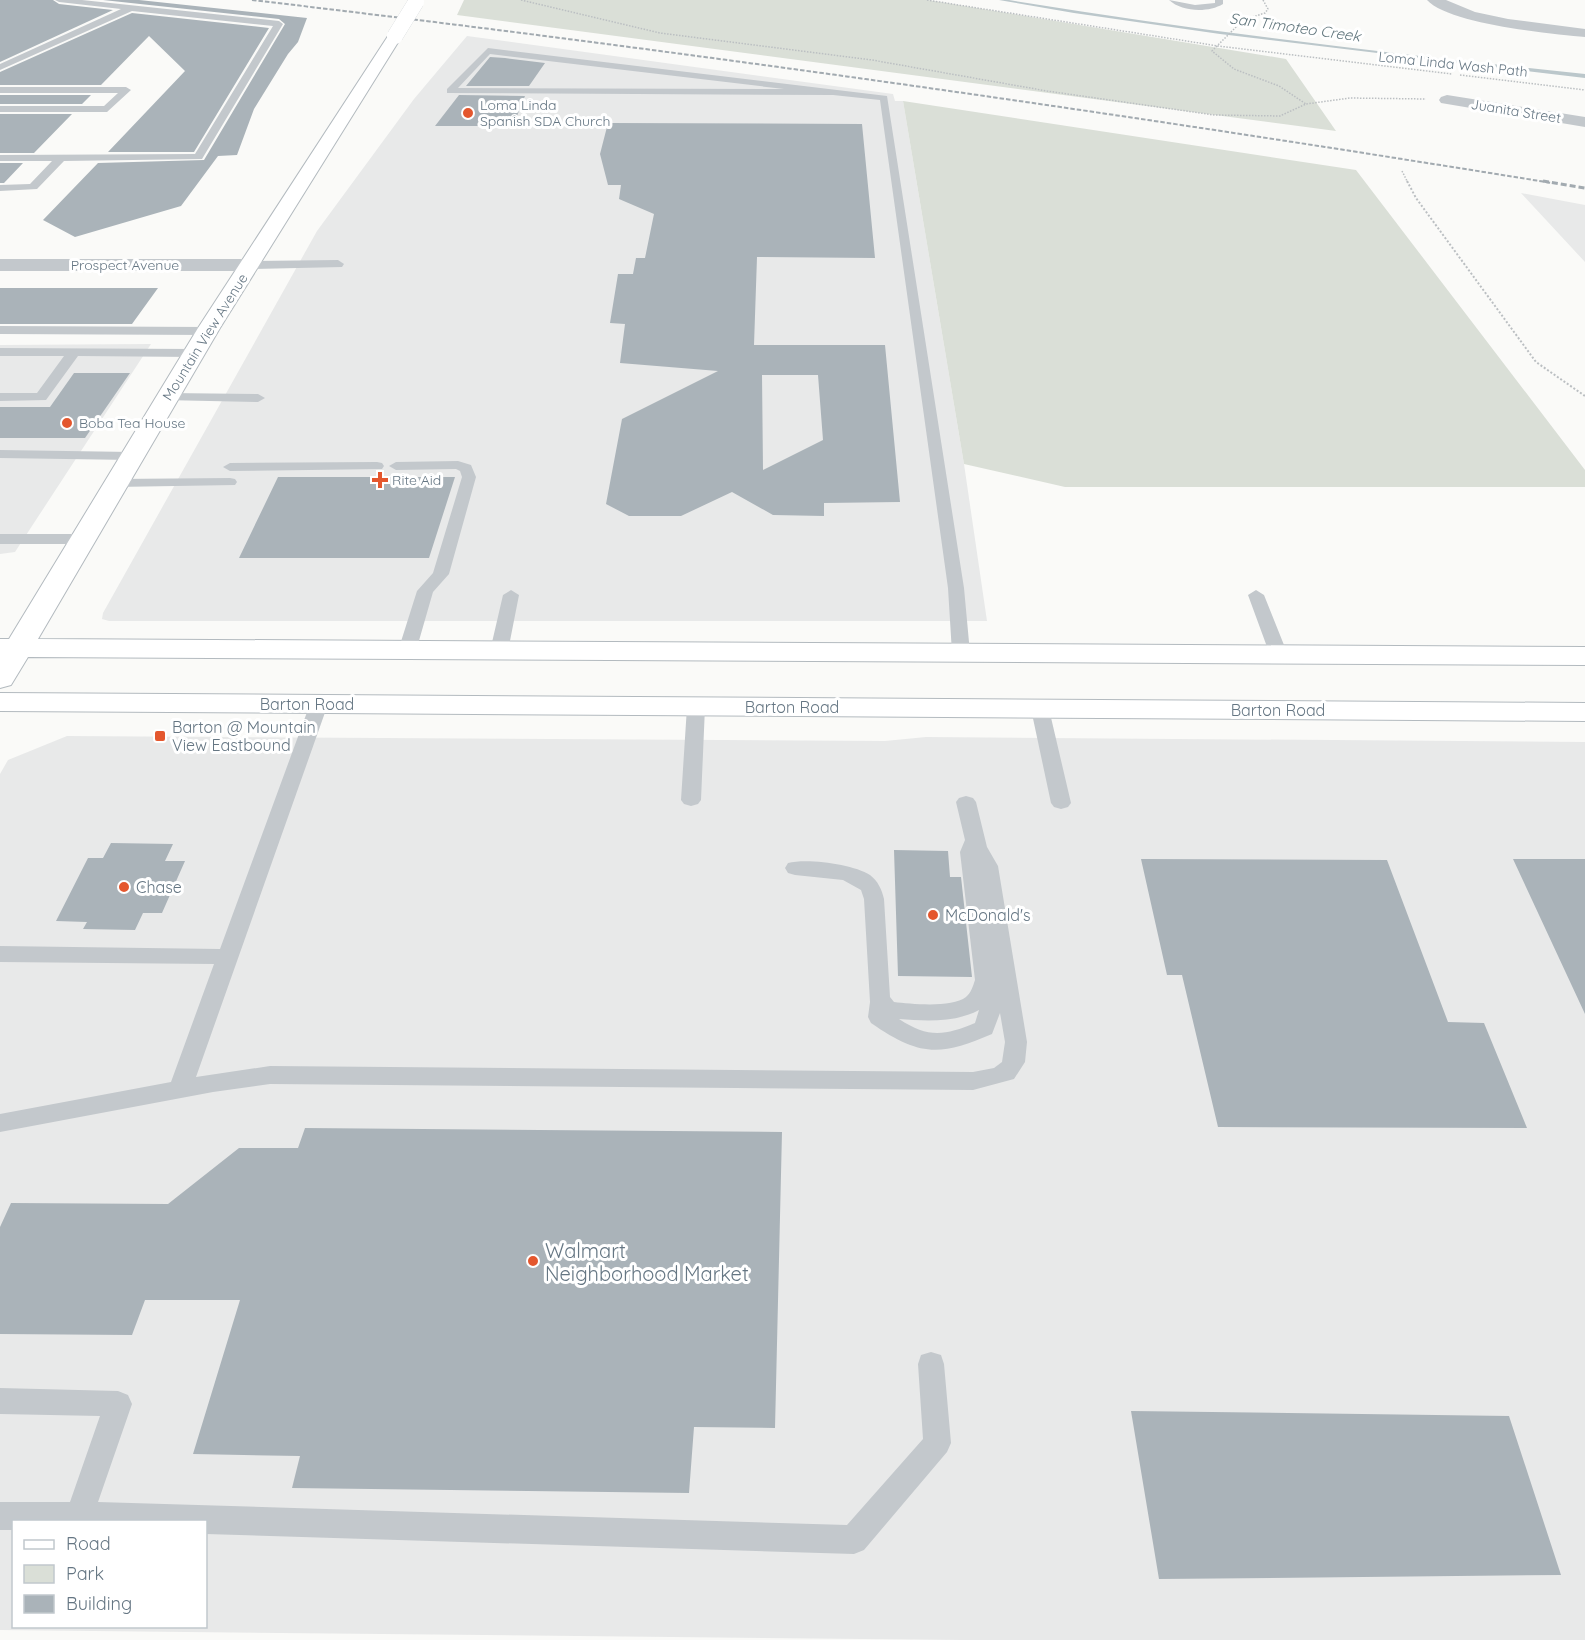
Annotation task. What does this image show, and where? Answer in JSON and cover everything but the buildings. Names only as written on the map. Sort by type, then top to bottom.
[{"type":"main road","name":"Mountain View Avenue","points":[[0,679],[8,648],[82,539],[194,353],[416,1]]},
{"type":"main road","points":[[8,648],[1585,656]]},
{"type":"main road","name":"Barton Road","points":[[0,702],[1585,712]]},
{"type":"street","points":[[1434,0],[1459,12],[1494,22],[1585,33]]},
{"type":"street","name":"Juanita Street","points":[[1447,100],[1585,122]]},
{"type":"street","name":"Prospect Avenue","points":[[0,265],[249,265]]},
{"type":"lane","points":[[0,158],[198,158],[279,24],[59,0]]},
{"type":"lane","points":[[1173,0],[1181,5],[1203,7],[1216,6],[1219,0]]},
{"type":"lane","points":[[0,67],[132,8]]},
{"type":"lane","points":[[840,92],[450,91],[488,51],[840,92],[884,98],[888,111],[956,588],[961,653]]},
{"type":"lane","points":[[0,59],[12,62]]},
{"type":"lane","points":[[0,90],[126,90],[107,109],[0,109]]},
{"type":"lane","points":[[573,102],[576,92]]},
{"type":"lane","points":[[0,188],[33,187],[61,158]]},
{"type":"lane","points":[[249,265],[338,264]]},
{"type":"lane","points":[[0,330],[208,331]]},
{"type":"lane","points":[[0,352],[194,353]]},
{"type":"lane","points":[[0,397],[41,397],[74,352]]},
{"type":"lane","points":[[168,397],[258,398]]},
{"type":"lane","points":[[0,454],[132,456]]},
{"type":"lane","points":[[396,466],[458,465],[466,468],[469,477],[441,574],[425,591],[406,651]]},
{"type":"lane","points":[[115,483],[377,466]]},
{"type":"lane","points":[[0,539],[82,539]]},
{"type":"lane","points":[[499,651],[511,595]]},
{"type":"lane","points":[[1256,595],[1279,655]]},
{"type":"lane","points":[[180,1089],[319,704]]},
{"type":"lane","points":[[692,800],[696,707]]},
{"type":"lane","points":[[1040,709],[1061,803]]},
{"type":"lane","points":[[0,1123],[180,1089],[270,1075],[972,1081],[1005,1075],[1014,1066],[1016,1042],[988,866],[976,840],[966,802]]},
{"type":"lane","points":[[795,868],[836,871],[858,877],[869,886],[874,899],[879,1017],[903,1034],[930,1044],[961,1039],[984,1028],[991,1008],[970,852],[976,840]]},
{"type":"lane","points":[[0,954],[228,957]]},
{"type":"lane","points":[[879,999],[888,1010],[905,1012],[947,1010],[971,1006],[980,997],[986,980]]},
{"type":"lane","points":[[0,1516],[79,1516],[854,1540],[937,1443],[931,1364]]},
{"type":"lane","points":[[0,1401],[118,1404],[79,1516]]},
{"type":"path","points":[[521,0],[660,33],[872,60],[1047,90],[1214,115],[1280,116],[1306,104],[1350,98],[1447,100]]},
{"type":"path","name":"Loma Linda Wash Path","points":[[927,0],[1092,28],[1218,46],[1585,90]]},
{"type":"path","points":[[1263,0],[1268,9],[1264,13],[1243,20],[1212,51],[1233,68],[1280,86],[1306,104]]},
{"type":"path","points":[[1402,171],[1416,198],[1536,362],[1585,396]]},
{"type":"shaded area","points":[[467,36],[893,94],[895,101],[903,101],[964,464],[987,621],[109,621],[102,619],[103,613],[317,231],[414,99]]},
{"type":"shaded area","points":[[1521,193],[1585,205],[1585,262]]},
{"type":"shaded area","points":[[151,344],[15,552],[0,554],[0,345]]},
{"type":"shaded area","points":[[67,736],[885,741],[926,737],[1585,742],[1585,1640],[963,1640],[0,1630],[0,774],[8,760]]},
{"type":"green space","points":[[464,0],[928,0],[1286,59],[1336,131],[457,15]]},
{"type":"green space","points":[[903,101],[1356,170],[1585,470],[1585,487],[1065,487],[964,464]]},
{"type":"waterway","name":"San Timoteo Creek","points":[[1001,0],[1220,33],[1585,76]]},
{"type":"railway","points":[[252,0],[578,40],[903,84],[1552,183]]},
{"type":"railway","points":[[1543,181],[1585,188]]},
{"type":"place","name":"Loma Linda Spanish SDA Church","points":[[468,113]]},
{"type":"place","name":"Boba Tea House","points":[[67,423]]},
{"type":"place","name":"Rite Aid","points":[[380,480]]},
{"type":"place","name":"Barton @ Mountain View Eastbound","points":[[160,736]]},
{"type":"place","name":"Chase","points":[[124,887]]},
{"type":"place","name":"McDonald's","points":[[933,915]]},
{"type":"place","name":"Walmart Neighborhood Market","points":[[533,1261]]}]
